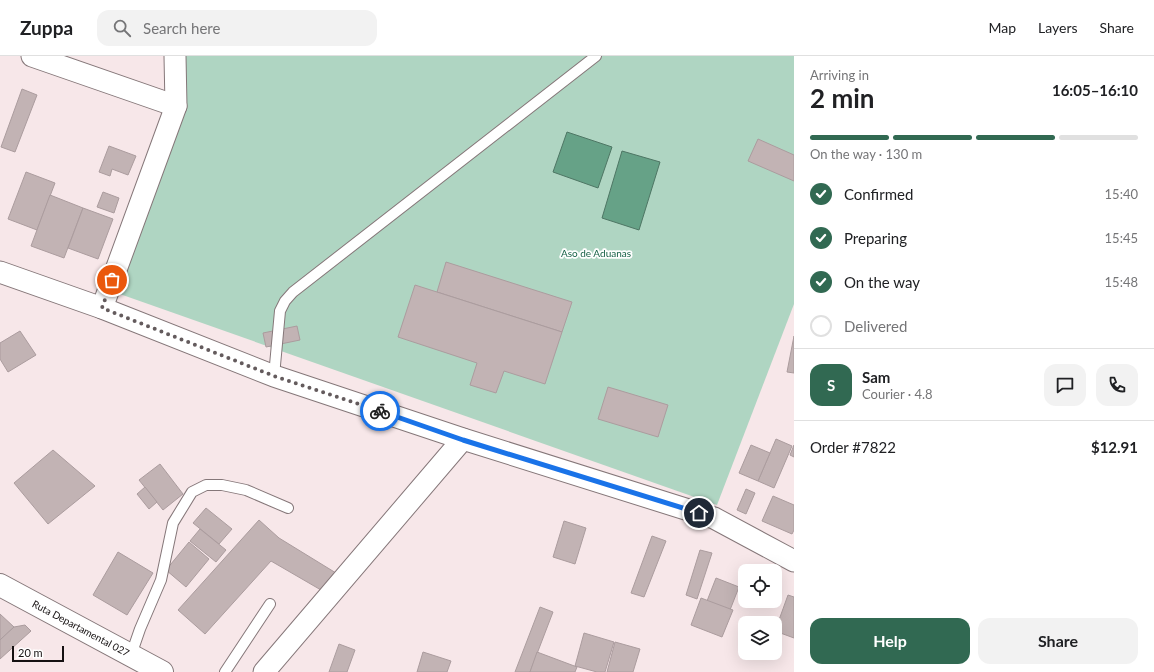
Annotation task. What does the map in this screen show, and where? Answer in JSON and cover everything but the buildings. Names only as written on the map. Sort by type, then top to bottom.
[{"type":"main road","name":"Ruta Departamental 027","points":[[0,585],[162,672]]},
{"type":"street","points":[[32,56],[176,106]]},
{"type":"street","points":[[102,308],[176,106],[175,56]]},
{"type":"street","points":[[0,272],[102,308],[274,376],[463,440],[714,518],[794,561]]},
{"type":"street","points":[[264,672],[463,440]]},
{"type":"lane","points":[[274,376],[280,311],[285,301],[293,292],[596,56]]},
{"type":"lane","points":[[131,655],[140,629],[161,580],[173,523],[192,492],[206,485],[222,485],[246,490],[288,508]]},
{"type":"lane","points":[[224,672],[270,604]]},
{"type":"green space","name":"Aso de Aduanas","points":[[183,56],[794,56],[794,304],[717,505],[117,293]]},
{"type":"shaded area","points":[[567,132],[612,147],[598,188],[553,172]]},
{"type":"shaded area","points":[[622,151],[660,162],[639,230],[602,218]]},
{"type":"way so far","points":[[112,280],[102,308],[274,376],[380,411]]},
{"type":"route","points":[[380,411],[463,440],[699,513]]}]
